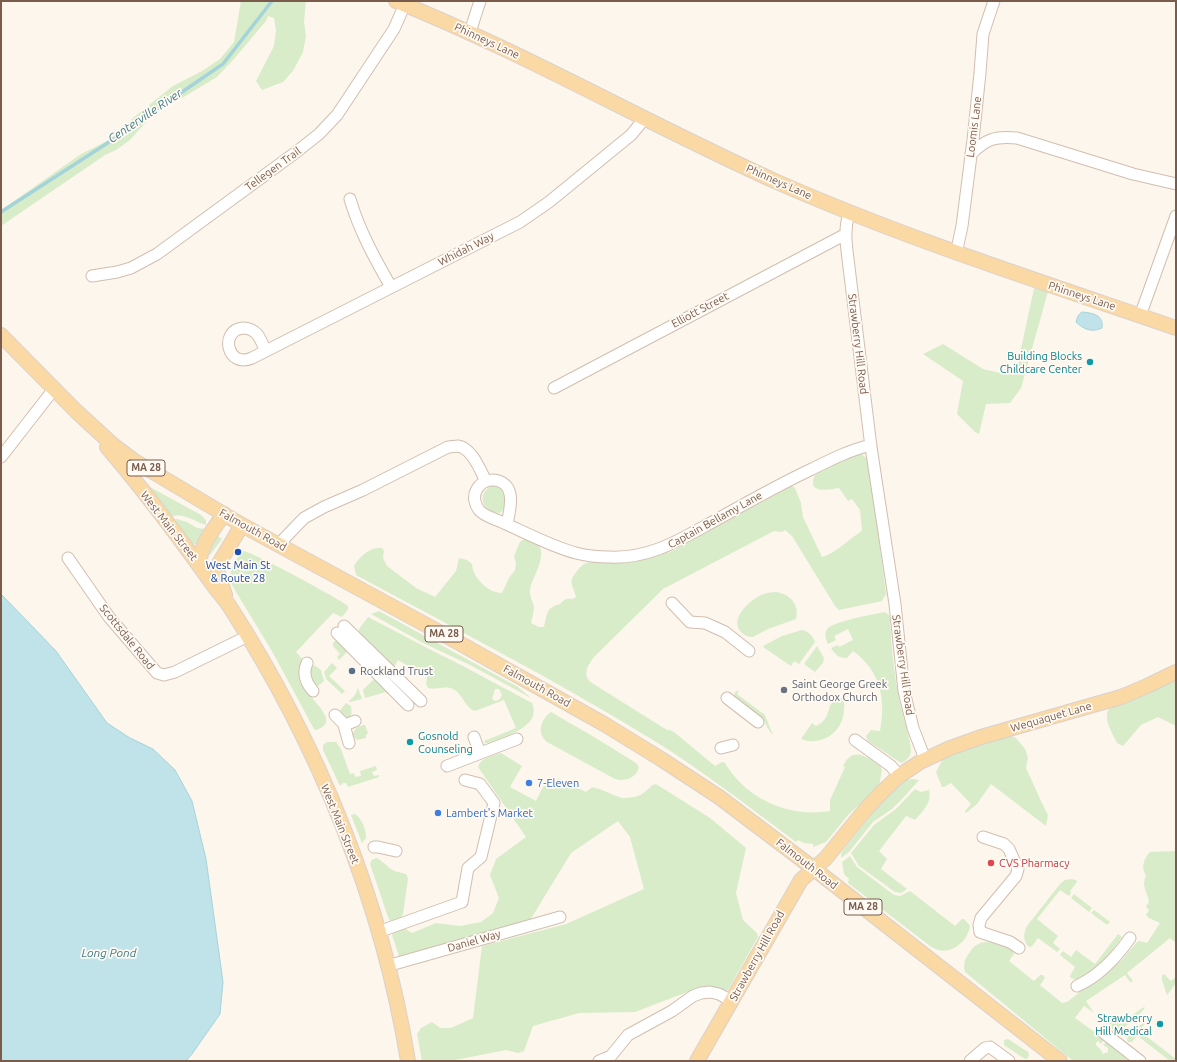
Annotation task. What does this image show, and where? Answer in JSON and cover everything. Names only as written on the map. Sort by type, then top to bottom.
[{"type":"main road","name":"Phinneys Lane","points":[[401,3],[470,32],[718,154],[775,181],[849,213],[956,254],[1176,328]]},
{"type":"main road","name":"Falmouth Road","points":[[1,335],[77,412],[113,445],[133,460],[278,545],[452,639],[604,724],[661,759],[719,797],[813,868],[1060,1061]]},
{"type":"main road","name":"West Main Street","points":[[77,412],[128,473],[229,605],[279,690],[306,742],[354,856],[378,932],[394,991],[408,1061]]},
{"type":"main road","name":"West Main Street","points":[[200,566],[199,558],[202,549],[224,514]]},
{"type":"main road","name":"West Main Street","points":[[229,605],[220,580],[218,568],[220,560],[242,524]]},
{"type":"main road","name":"Wequaquet Lane","points":[[925,759],[981,737],[1121,697],[1176,672]]},
{"type":"main road","name":"Strawberry Hill Road","points":[[697,1061],[795,888],[801,880],[826,858],[865,810],[899,776],[925,759]]},
{"type":"street","points":[[470,32],[480,1]]},
{"type":"street","name":"Loomis Lane","points":[[956,254],[962,226],[971,154],[983,34],[994,1]]},
{"type":"street","name":"Tellegen Trail","points":[[92,276],[131,268],[157,254],[319,134],[337,115],[394,29],[401,3]]},
{"type":"street","name":"Whidah Way","points":[[266,351],[529,216],[632,135],[644,118]]},
{"type":"street","points":[[971,154],[987,140],[1017,138],[1133,174],[1176,184]]},
{"type":"street","points":[[350,199],[355,218],[378,264],[392,287]]},
{"type":"street","name":"Strawberry Hill Road","points":[[849,213],[846,234],[848,260],[871,445],[895,604],[904,691],[913,728],[925,759]]},
{"type":"street","points":[[1140,316],[1176,216]]},
{"type":"street","name":"Elliott Street","points":[[554,388],[846,234]]},
{"type":"street","points":[[1,457],[54,389]]},
{"type":"street","name":"Captain Bellamy Lane","points":[[486,481],[481,484],[475,493],[477,508],[482,513],[568,551],[597,557],[621,558],[646,553],[669,546],[764,493],[840,455],[857,448],[871,445]]},
{"type":"street","points":[[278,545],[304,518],[448,447],[459,446],[468,452],[486,481],[498,481],[505,484],[509,490],[511,501],[507,524]]},
{"type":"street","name":"Scottsdale Road","points":[[68,558],[109,617],[157,673],[175,672],[248,636]]},
{"type":"street","points":[[672,604],[690,622],[705,623],[725,632],[749,652]]},
{"type":"street","points":[[340,630],[414,703]]},
{"type":"street","points":[[307,663],[305,670],[306,678],[313,692]]},
{"type":"street","points":[[727,698],[758,722]]},
{"type":"street","points":[[335,715],[345,725],[355,721]]},
{"type":"street","points":[[344,726],[349,743]]},
{"type":"street","points":[[474,737],[480,753]]},
{"type":"street","points":[[446,766],[517,739]]},
{"type":"street","points":[[855,740],[891,766],[899,776]]},
{"type":"street","points":[[721,748],[733,745]]},
{"type":"street","points":[[378,932],[462,902],[468,868],[481,857],[494,803],[480,784],[465,780]]},
{"type":"street","points":[[983,837],[1004,844],[1009,849],[1018,869],[1016,876],[981,918],[980,932],[1010,942],[1020,948]]},
{"type":"street","points":[[374,847],[378,846],[396,851]]},
{"type":"street","name":"Daniel Way","points":[[387,966],[560,917]]},
{"type":"street","points":[[1077,986],[1090,979],[1116,958],[1130,938]]},
{"type":"street","points":[[599,1061],[611,1056],[628,1035],[672,1011],[693,996],[710,992],[719,994],[732,1001]]},
{"type":"street","points":[[1104,1033],[1140,1061]]},
{"type":"street","points":[[970,1061],[985,1048],[990,1047],[1009,1061]]},
{"type":"green space","points":[[241,1],[306,1],[304,22],[306,36],[303,52],[293,71],[283,82],[262,90],[256,81],[274,46],[276,31],[274,18],[268,16],[266,21],[217,77],[182,98],[158,110],[130,140],[116,150],[105,155],[1,226],[1,211],[4,208],[81,154],[109,140],[134,117],[173,86],[202,71],[220,59],[234,42]]},
{"type":"green space","points":[[1035,284],[1049,288],[1021,388],[1010,403],[986,404],[979,434],[975,432],[957,414],[963,381],[923,354],[943,344],[983,369],[1000,373],[1017,367]]},
{"type":"green space","points":[[857,453],[862,454],[869,461],[886,594],[882,601],[839,610],[835,606],[792,536],[785,530],[782,532],[774,531],[663,589],[594,657],[589,664],[586,674],[592,683],[667,730],[674,732],[715,766],[722,762],[725,763],[744,787],[757,796],[784,808],[799,812],[830,811],[830,800],[845,767],[843,766],[848,758],[858,754],[877,763],[882,770],[879,786],[848,815],[826,842],[813,847],[813,844],[804,843],[798,840],[796,842],[690,764],[617,718],[356,575],[354,566],[359,559],[370,550],[382,548],[384,551],[383,558],[387,566],[416,588],[435,597],[456,571],[459,558],[467,560],[472,564],[475,574],[482,584],[487,588],[502,593],[509,578],[515,570],[516,563],[514,556],[520,542],[525,538],[537,544],[541,549],[540,560],[530,589],[534,607],[531,623],[539,627],[544,627],[548,612],[552,607],[560,604],[566,599],[573,599],[576,597],[572,586],[572,579],[584,564],[594,562],[633,561],[672,551],[792,486],[795,488],[801,503],[803,517],[822,557],[832,553],[862,531],[860,510],[852,499],[848,501],[839,488],[824,490],[816,488],[813,485],[813,481],[815,475]]},
{"type":"green space","points":[[491,486],[500,488],[503,492],[505,506],[500,513],[492,512],[484,505],[483,494]]},
{"type":"green space","points":[[150,487],[201,515],[206,520],[206,525],[185,517],[171,517],[149,488]]},
{"type":"green space","points":[[177,519],[187,522],[197,528],[205,529],[196,544],[193,545],[173,520]]},
{"type":"green space","points":[[218,536],[222,539],[210,555],[208,553]]},
{"type":"green space","points":[[243,551],[261,558],[348,606],[348,609],[342,617],[333,613],[296,652],[303,663],[305,688],[325,716],[326,722],[323,726],[316,730],[314,729],[273,653],[233,587],[231,582],[232,568],[236,559]]},
{"type":"green space","points":[[776,592],[786,595],[793,601],[797,609],[796,619],[768,629],[753,637],[741,632],[737,622],[746,606],[761,595]]},
{"type":"green space","points":[[379,611],[518,687],[531,698],[470,665],[423,643],[371,614]]},
{"type":"green space","points":[[885,612],[890,616],[896,682],[911,748],[909,757],[901,763],[868,741],[866,736],[871,730],[880,731],[882,719],[879,687],[870,668],[853,651],[847,658],[844,658],[834,653],[831,648],[838,645],[839,647],[853,640],[848,629],[834,636],[836,640],[828,644],[826,636],[827,629],[837,623]]},
{"type":"green space","points":[[368,617],[463,666],[532,703],[534,711],[532,719],[520,730],[503,738],[485,743],[484,741],[516,728],[504,700],[475,711],[466,704],[459,694],[453,689],[447,687],[428,688],[426,684],[427,677],[398,660],[394,667],[359,636],[359,629]],"holes":[[[495,689],[499,689],[502,695],[499,700],[495,701],[492,699]]]},
{"type":"green space","points":[[802,630],[810,634],[815,642],[799,664],[794,661],[791,666],[763,647],[782,636]]},
{"type":"green space","points":[[335,641],[338,641],[349,650],[339,660],[337,657],[340,654],[333,646]]},
{"type":"green space","points":[[817,646],[824,658],[823,663],[815,672],[804,664]]},
{"type":"green space","points":[[332,663],[337,668],[329,676],[345,691],[342,694],[326,679],[324,672]]},
{"type":"green space","points":[[314,665],[321,670],[324,681],[318,686],[311,676],[311,670]]},
{"type":"green space","points":[[376,677],[392,693],[387,694],[386,692],[365,698],[363,690]]},
{"type":"green space","points":[[1176,678],[1176,726],[1158,717],[1141,725],[1123,746],[1117,743],[1107,720],[1108,710],[1111,706]]},
{"type":"green space","points":[[358,688],[362,699],[350,702],[349,701],[355,695]]},
{"type":"green space","points":[[739,691],[737,694],[765,715],[773,735],[759,716],[734,697],[735,692]]},
{"type":"green space","points":[[842,698],[844,702],[843,718],[840,725],[830,736],[816,741],[801,739],[812,723],[816,726],[824,720],[833,702]]},
{"type":"green space","points":[[346,703],[351,706],[351,714],[347,718],[338,713]]},
{"type":"green space","points":[[551,712],[636,763],[639,767],[638,771],[630,778],[623,780],[615,779],[547,742],[542,734],[541,726],[542,722]]},
{"type":"green space","points":[[365,725],[368,733],[366,738],[357,740],[353,736],[353,733],[356,728]]},
{"type":"green space","points":[[1010,735],[1016,738],[1025,749],[1028,758],[1026,768],[1048,815],[1046,826],[991,784],[977,804],[966,813],[965,811],[971,804],[951,783],[942,787],[936,772],[944,757]]},
{"type":"green space","points":[[327,742],[336,742],[341,749],[350,774],[354,773],[355,777],[361,776],[360,771],[376,766],[377,770],[372,772],[374,776],[379,775],[379,777],[348,787],[346,783],[343,783],[340,786],[323,750],[323,745]]},
{"type":"green space","points":[[501,753],[522,766],[510,787],[536,801],[547,779],[549,780],[546,786],[552,789],[558,778],[586,792],[590,788],[593,788],[623,798],[638,796],[656,784],[710,818],[746,848],[736,893],[743,920],[757,933],[758,937],[728,990],[726,991],[703,986],[635,1012],[579,1013],[533,1026],[524,1051],[518,1053],[506,1050],[450,1061],[422,1061],[417,1034],[421,1028],[432,1022],[440,1028],[451,1028],[473,1018],[482,946],[566,924],[644,889],[630,837],[618,821],[571,853],[529,922],[402,957],[399,956],[392,935],[393,932],[404,928],[412,933],[436,923],[460,926],[481,922],[493,913],[499,898],[490,875],[496,859],[526,837],[478,767],[484,759]]},
{"type":"green space","points":[[905,780],[919,780],[892,809],[873,822],[849,852],[841,858],[841,854],[844,849],[887,795]]},
{"type":"green space","points":[[915,789],[921,792],[929,790],[930,795],[928,803],[915,820],[906,816],[879,851],[887,859],[881,869],[907,889],[901,893],[895,892],[859,866],[851,853],[874,825],[896,809]]},
{"type":"green space","points":[[355,814],[362,821],[365,831],[366,838],[362,843],[351,815]]},
{"type":"green space","points":[[1176,851],[1176,943],[1170,938],[1127,973],[1133,981],[1132,982],[1130,982],[1125,975],[1086,1001],[1094,1013],[1084,1006],[1075,1018],[1104,1039],[1101,1044],[1098,1041],[1096,1043],[1103,1054],[1108,1052],[1108,1048],[1103,1045],[1106,1042],[1132,1061],[1073,1061],[965,972],[964,964],[968,954],[974,947],[985,942],[995,943],[1013,951],[1014,954],[1009,961],[1034,981],[1040,975],[1043,975],[1045,978],[1040,985],[1062,1003],[1067,1002],[1122,960],[1136,943],[1139,941],[1147,943],[1160,923],[1146,915],[1149,910],[1146,907],[1149,901],[1144,885],[1146,876],[1143,867],[1144,861],[1150,852]]},
{"type":"green space","points":[[850,856],[857,867],[894,895],[900,896],[910,891],[955,926],[962,919],[964,919],[970,926],[965,939],[955,948],[949,950],[943,951],[930,946],[848,883],[849,879],[844,874],[842,862]]},
{"type":"green space","points":[[376,858],[392,870],[407,875],[408,879],[403,914],[400,918],[390,921],[388,917],[370,864],[372,860]]},
{"type":"green space","points":[[1065,880],[1076,880],[1077,882],[1070,891],[1071,893],[1069,896],[1060,890],[1037,919],[1058,936],[1053,943],[1060,949],[1057,952],[1038,938],[1032,946],[1029,947],[1024,937],[1027,926],[1060,884]]},
{"type":"green space","points":[[1074,894],[1092,908],[1089,912],[1071,898]]},
{"type":"green space","points":[[1094,910],[1110,922],[1107,925],[1091,913]]},
{"type":"green space","points":[[1118,934],[1122,937],[1102,964],[1078,980],[1071,978],[1070,976],[1075,967],[1060,955],[1063,951],[1071,957],[1076,950],[1095,964]]},
{"type":"green space","points":[[1164,974],[1171,981],[1176,977],[1176,983],[1167,995],[1162,980],[1162,975]]},
{"type":"green space","points":[[1144,1007],[1145,1008],[1134,1020],[1118,1031],[1114,1031],[1111,1027],[1109,1021],[1111,1014],[1119,1024]]},
{"type":"green space","points":[[1148,1019],[1132,1042],[1128,1042],[1127,1039],[1129,1034]]},
{"type":"green space","points":[[1142,1033],[1176,1059],[1175,1061],[1170,1061],[1139,1037]]},
{"type":"green space","points":[[1008,1039],[1028,1052],[1028,1058],[1025,1059],[1004,1045],[1004,1040]]},
{"type":"water","points":[[1082,312],[1094,314],[1099,317],[1102,328],[1091,330],[1076,322],[1078,316]]},
{"type":"water","name":"Long Pond","points":[[1,594],[56,651],[107,723],[130,738],[153,749],[175,770],[192,801],[206,859],[223,982],[220,1014],[186,1061],[1,1061]]},
{"type":"waterway","name":"Centerville River","points":[[1,212],[106,144],[223,64],[272,1]]},
{"type":"place","name":"Building Blocks Childcare Center","points":[[1090,362]]},
{"type":"place","name":"West Main St & Route 28","points":[[238,552]]},
{"type":"place","name":"Rockland Trust","points":[[352,671]]},
{"type":"place","name":"Saint George Greek Orthodox Church","points":[[784,690]]},
{"type":"place","name":"Gosnold Counseling","points":[[410,742]]},
{"type":"place","name":"7-Eleven","points":[[529,783]]},
{"type":"place","name":"Lambert's Market","points":[[438,813]]},
{"type":"place","name":"CVS Pharmacy","points":[[991,863]]},
{"type":"place","name":"Strawberry Hill Medical","points":[[1160,1024]]}]
